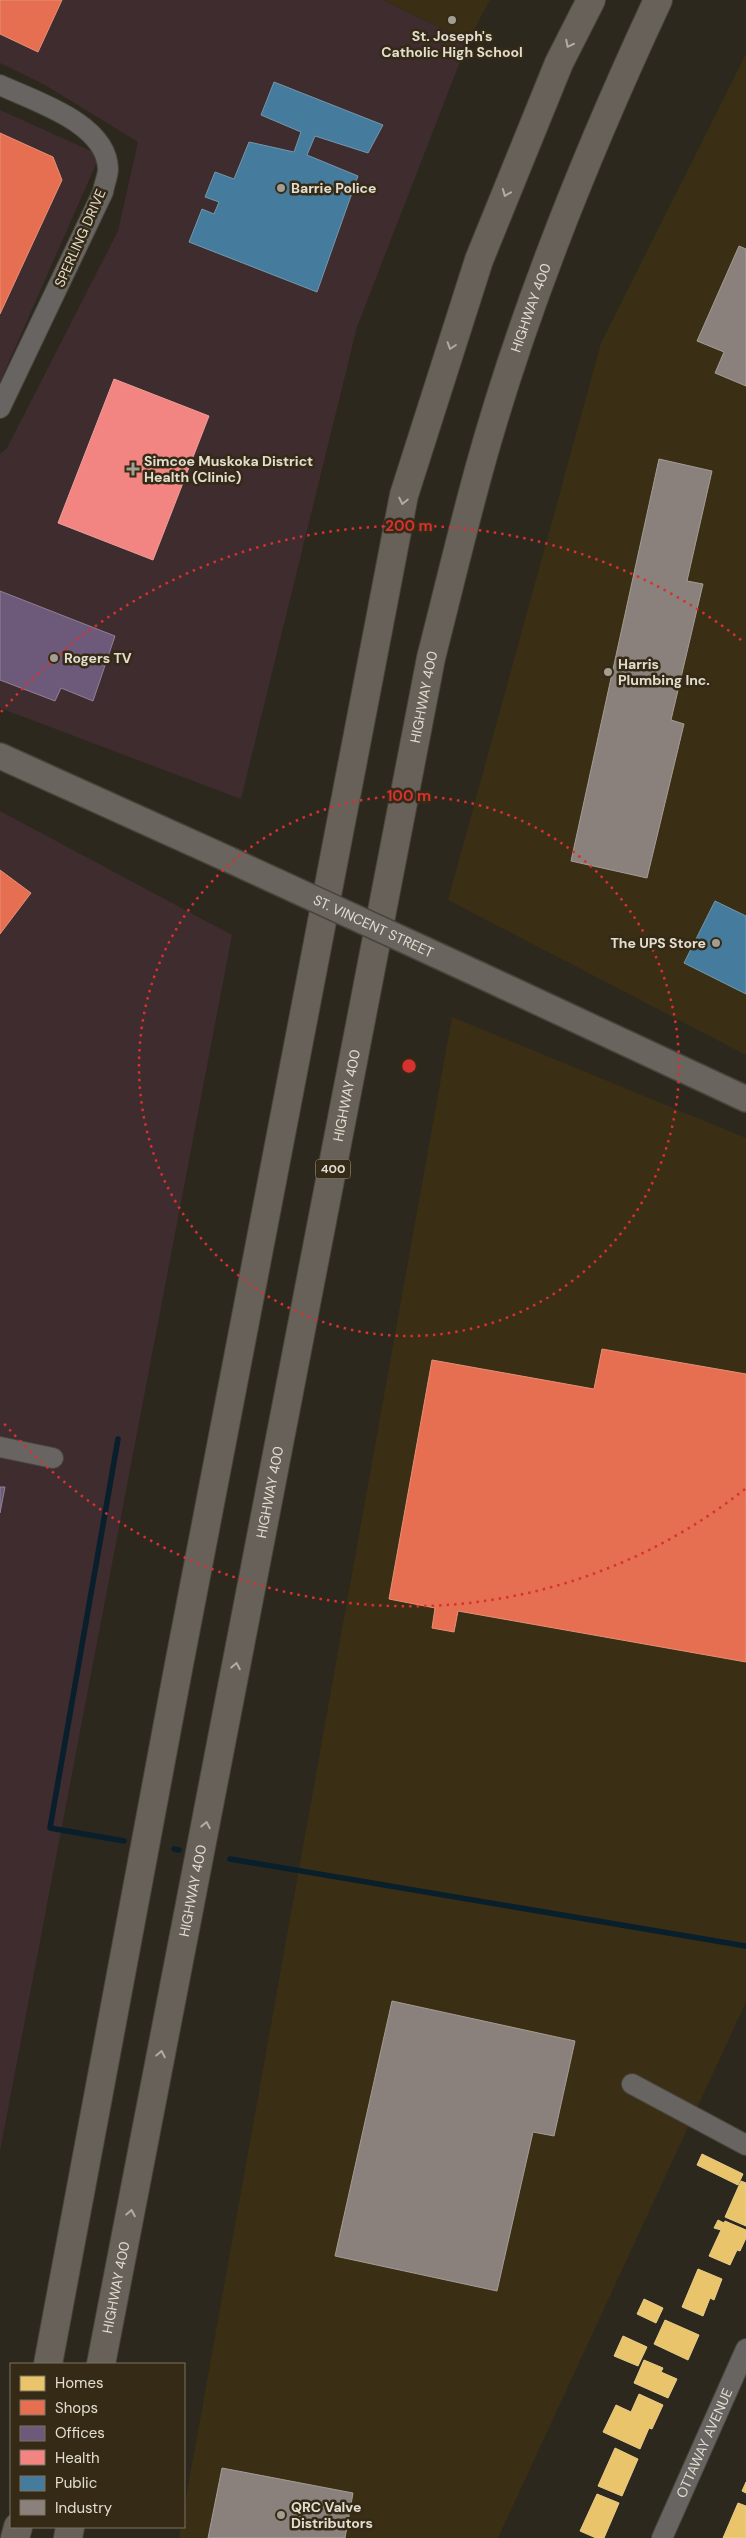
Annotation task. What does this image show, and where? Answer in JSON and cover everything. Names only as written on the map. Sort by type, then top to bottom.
[{"type":"highway","points":[[48,2363],[177,1675],[404,495],[479,260],[559,63],[591,0]]},
{"type":"highway","name":"HIGHWAY 400","points":[[102,2363],[432,658],[479,469],[534,297],[614,93],[658,0]]},
{"type":"main road","name":"ST. VINCENT STREET","points":[[0,756],[230,860],[746,1099]]},
{"type":"street","name":"SPERLING DRIVE","points":[[0,85],[78,123],[92,133],[102,150],[108,168],[103,192],[0,408]]},
{"type":"street","points":[[0,1447],[53,1458]]},
{"type":"street","points":[[632,2084],[746,2145]]},
{"type":"street","name":"OTTAWAY AVENUE","points":[[662,2538],[746,2349]]},
{"type":"shaded area","points":[[0,0],[383,0],[468,41],[357,327],[241,799],[0,708],[0,454],[7,448],[118,231],[138,142],[45,85],[0,63]]},
{"type":"shaded area","name":"St. Joseph's Catholic High School","points":[[383,0],[490,0],[468,41]]},
{"type":"shaded area","points":[[746,54],[746,1055],[448,900],[601,343]]},
{"type":"shaded area","points":[[0,110],[100,155],[0,382]]},
{"type":"shaded area","points":[[0,811],[232,935],[0,2151]]},
{"type":"shaded area","points":[[452,1017],[746,1138],[746,2002],[498,2538],[179,2538],[181,2528],[185,2528],[185,2503]]},
{"type":"building: Homes","points":[[702,2154],[743,2174],[738,2185],[697,2165]]},
{"type":"building: Homes","points":[[741,2181],[746,2183],[746,2226],[725,2217]]},
{"type":"building: Homes","points":[[718,2220],[746,2230],[746,2238],[740,2251],[737,2250],[730,2265],[709,2256],[721,2230],[714,2228]]},
{"type":"building: Homes","points":[[698,2269],[722,2279],[714,2300],[710,2298],[703,2316],[682,2307]]},
{"type":"building: Homes","points":[[644,2299],[663,2308],[656,2323],[637,2314]]},
{"type":"building: Homes","points":[[665,2320],[699,2335],[688,2360],[654,2344]]},
{"type":"building: Homes","points":[[623,2336],[647,2347],[638,2366],[614,2356]]},
{"type":"building: Homes","points":[[644,2360],[663,2368],[661,2372],[677,2379],[668,2398],[634,2383]]},
{"type":"building: Homes","points":[[639,2394],[663,2405],[652,2429],[649,2428],[640,2449],[603,2432],[616,2405],[631,2412]]},
{"type":"building: Homes","points":[[615,2448],[638,2459],[622,2496],[598,2486]]},
{"type":"building: Homes","points":[[746,2482],[746,2493],[742,2491]]},
{"type":"building: Homes","points":[[597,2494],[619,2503],[604,2538],[596,2538],[580,2531]]},
{"type":"building: Homes","points":[[738,2503],[746,2506],[746,2538],[723,2538]]},
{"type":"building: Shops","points":[[0,0],[62,0],[38,52],[0,34]]},
{"type":"building: Shops","points":[[0,133],[53,157],[62,180],[0,314]]},
{"type":"building: Shops","points":[[0,870],[31,893],[0,934]]},
{"type":"building: Shops","points":[[602,1349],[746,1374],[746,1662],[458,1611],[454,1632],[432,1628],[435,1608],[389,1599],[432,1360],[594,1389]]},
{"type":"building: Offices","name":"Rogers TV","points":[[0,591],[115,636],[93,701],[61,688],[55,701],[0,680]]},
{"type":"building: Offices","points":[[0,1487],[5,1487],[0,1513]]},
{"type":"building: Health","name":"Simcoe Muskoka District Health (Clinic)","points":[[114,379],[209,416],[153,560],[58,523]]},
{"type":"building: Public","name":"Barrie Police","points":[[274,82],[383,125],[368,153],[315,136],[307,155],[358,176],[317,292],[189,242],[202,209],[214,214],[219,202],[205,197],[215,172],[234,179],[249,142],[294,152],[301,132],[261,115]]},
{"type":"building: Public","points":[[715,901],[746,916],[746,994],[684,963]]},
{"type":"building: Industry","points":[[739,246],[746,249],[746,386],[715,373],[724,352],[697,341]]},
{"type":"building: Industry","points":[[659,459],[712,471],[687,581],[703,584],[671,720],[684,724],[647,878],[571,861]]},
{"type":"building: Industry","points":[[392,2001],[575,2041],[554,2136],[533,2132],[497,2291],[335,2256]]},
{"type":"building: Industry","name":"QRC Valve Distributors","points":[[222,2468],[353,2493],[345,2538],[208,2538]]},
{"type":"waterway","points":[[118,1439],[50,1828],[124,1841]]},
{"type":"waterway","points":[[174,1849],[179,1850]]},
{"type":"waterway","points":[[230,1859],[746,1946]]},
{"type":"place","name":"St. Joseph's Catholic High School","points":[[452,20]]},
{"type":"place","name":"Barrie Police","points":[[281,188]]},
{"type":"place","name":"Simcoe Muskoka District Health (Clinic)","points":[[133,469]]},
{"type":"place","name":"Rogers TV","points":[[54,658]]},
{"type":"place","name":"Harris Plumbing Inc.","points":[[608,672]]},
{"type":"place","name":"The UPS Store","points":[[716,943]]},
{"type":"place","name":"QRC Valve Distributors","points":[[281,2515]]}]
